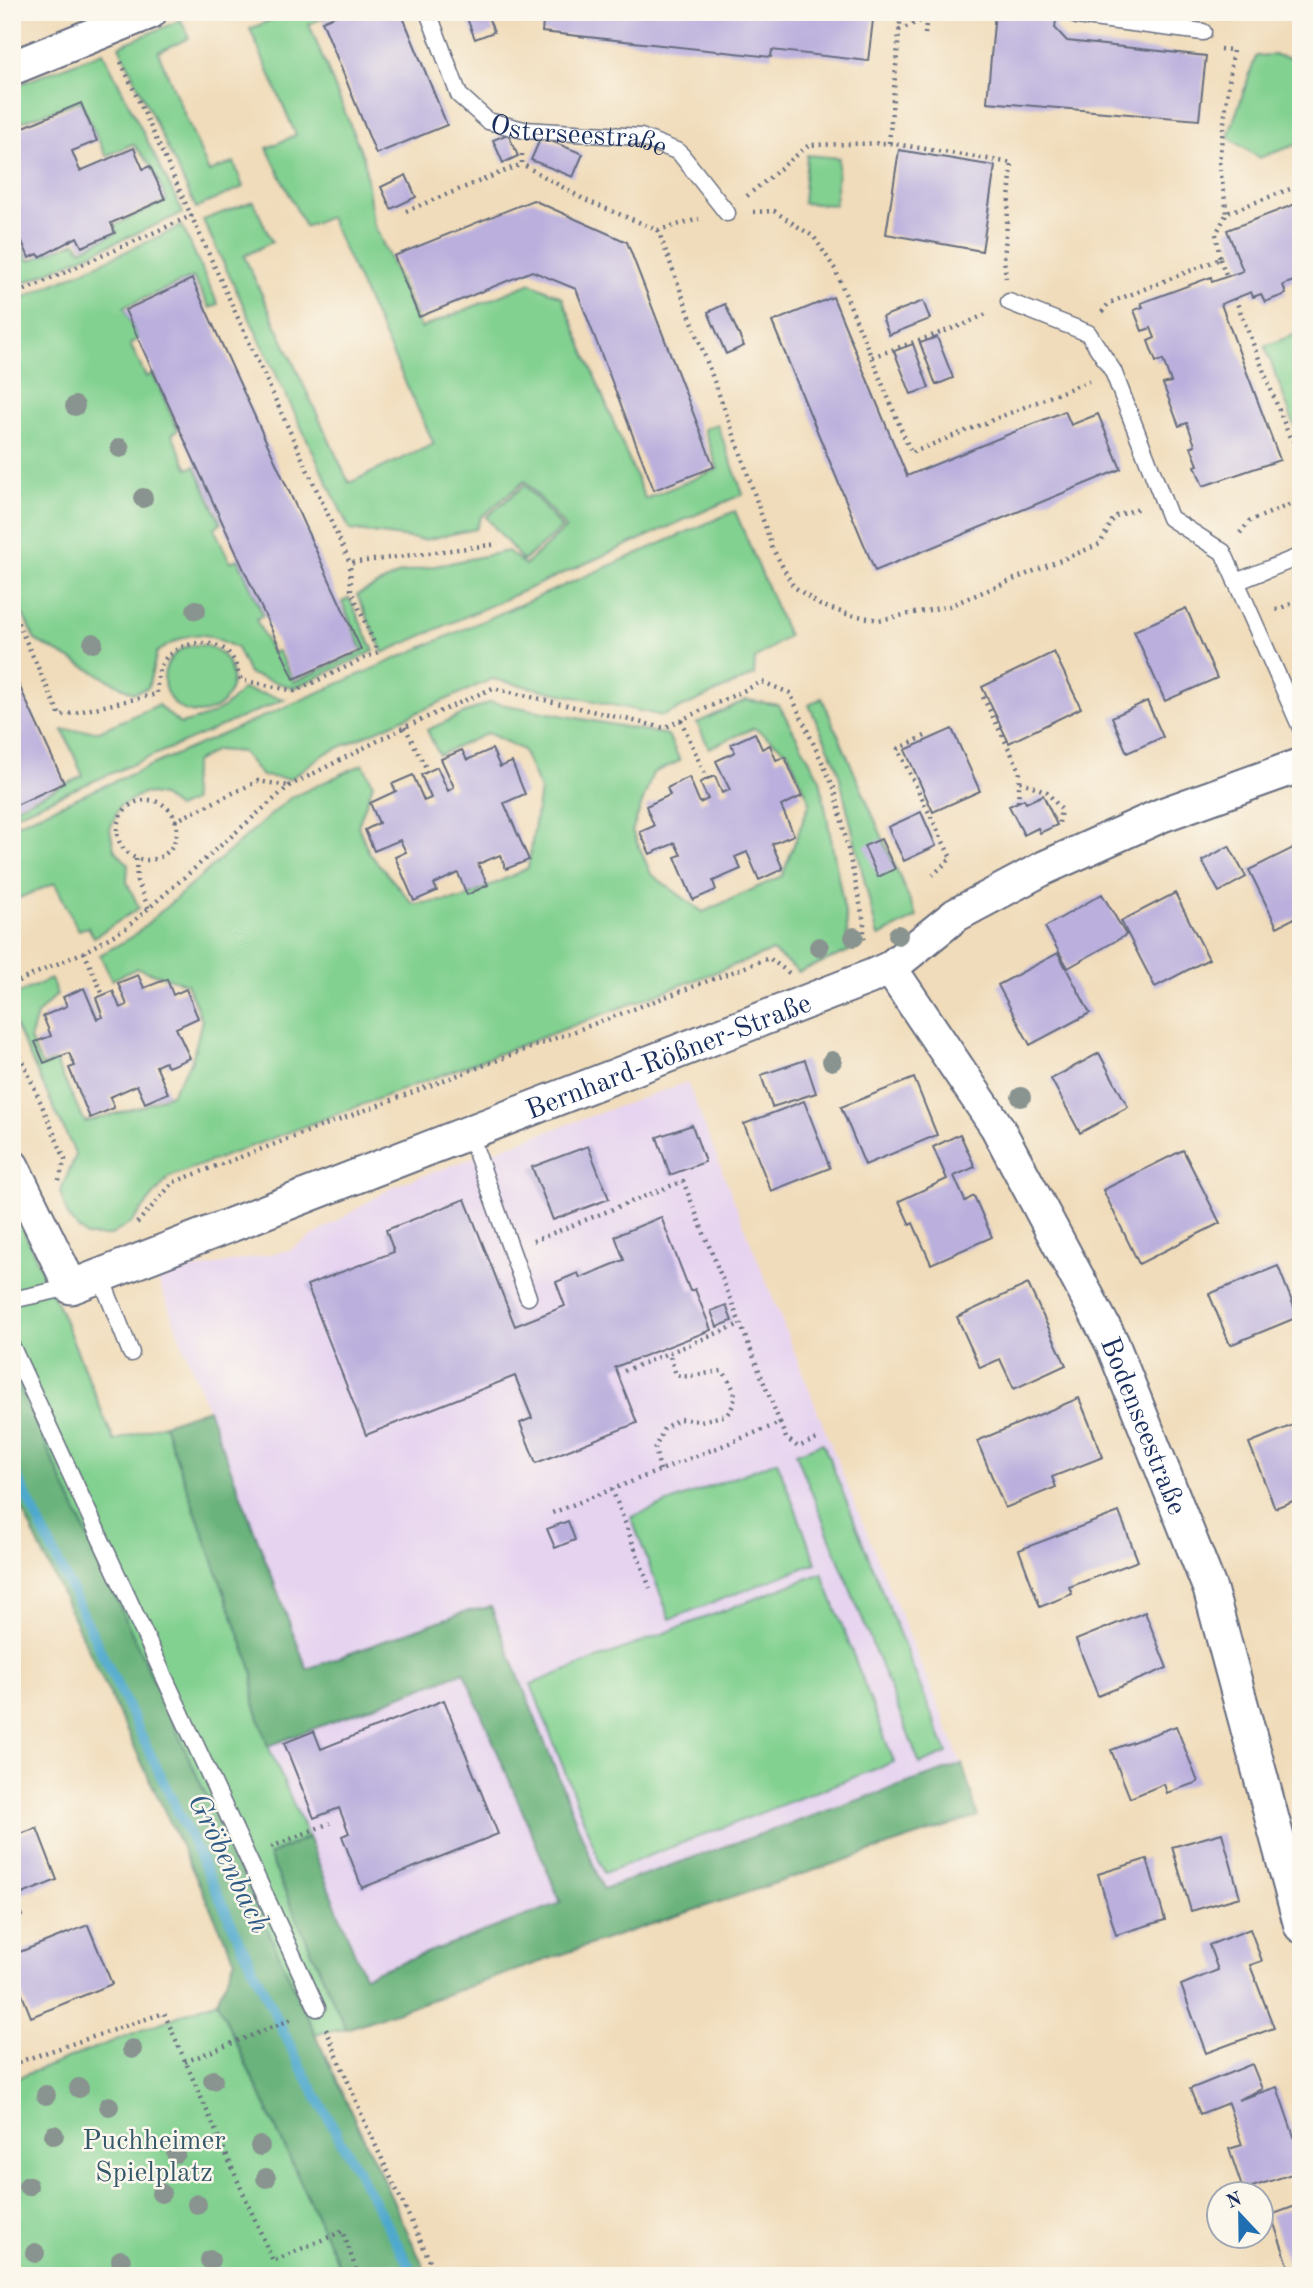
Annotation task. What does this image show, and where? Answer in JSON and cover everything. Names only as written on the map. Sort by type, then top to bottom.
[{"type":"street","points":[[12,68],[150,12]]},
{"type":"street","name":"Bernhard-Rößner-Straße","points":[[86,1281],[880,973],[956,915],[1044,868],[1162,814],[1301,765]]},
{"type":"street","name":"Bodenseestraße","points":[[880,973],[997,1127],[1112,1343],[1210,1589],[1301,1926]]},
{"type":"street","points":[[12,1166],[86,1281]]},
{"type":"lane","name":"Osterseestraße","points":[[428,12],[459,95],[488,121],[524,130],[641,137],[679,152],[727,213]]},
{"type":"lane","points":[[1078,12],[1077,16],[1203,32]]},
{"type":"lane","points":[[1009,302],[1088,333],[1113,371],[1170,518],[1223,552],[1301,728]]},
{"type":"lane","points":[[1236,582],[1301,556]]},
{"type":"lane","points":[[469,1132],[528,1297]]},
{"type":"lane","points":[[86,1281],[131,1353]]},
{"type":"lane","name":"Bernhard-Rößner-Straße","points":[[12,1300],[86,1281]]},
{"type":"lane","points":[[12,1347],[317,2008]]},
{"type":"path","points":[[888,143],[901,12]]},
{"type":"path","points":[[899,30],[927,15]]},
{"type":"path","points":[[925,34],[927,15]]},
{"type":"path","points":[[1203,32],[1202,47],[1233,50],[1219,162],[1227,213],[1216,234],[1220,259],[1227,277]]},
{"type":"path","points":[[12,610],[60,716],[157,694],[158,675],[164,660],[180,647],[197,641],[217,646],[233,657],[241,680],[295,691],[378,652],[351,590],[350,563],[193,215],[117,55]]},
{"type":"path","points":[[522,164],[524,130]]},
{"type":"path","points":[[727,213],[808,145],[888,143],[1013,163],[1004,259],[1009,302],[965,324],[872,357]]},
{"type":"path","points":[[407,211],[522,164]]},
{"type":"path","points":[[522,164],[585,200],[658,230],[727,213],[774,211],[814,237],[835,269],[911,453],[1113,371]]},
{"type":"path","points":[[1227,213],[1301,185]]},
{"type":"path","points":[[12,296],[193,215]]},
{"type":"path","points":[[658,230],[740,451],[772,547],[793,586],[820,605],[879,620],[948,606],[1100,544],[1114,517],[1162,499]]},
{"type":"path","points":[[1088,333],[1109,303],[1220,259]]},
{"type":"path","points":[[1235,298],[1290,438],[1301,446]]},
{"type":"path","points":[[1223,552],[1250,521],[1301,500]]},
{"type":"path","points":[[350,563],[498,544]]},
{"type":"path","points":[[12,984],[84,952],[126,928],[289,786],[405,727],[493,688],[664,728],[762,682],[790,692],[835,790],[864,922],[864,952],[880,973]]},
{"type":"path","points":[[983,697],[1020,771],[1018,802]]},
{"type":"path","points":[[681,720],[707,779]]},
{"type":"path","points":[[405,727],[428,772]]},
{"type":"path","points":[[925,736],[898,749],[951,858],[933,875]]},
{"type":"path","points":[[175,821],[258,781],[289,786]]},
{"type":"path","points":[[1020,781],[1047,792],[1061,809],[1059,826]]},
{"type":"path","points":[[154,801],[170,812],[175,821],[175,840],[164,855],[146,861],[127,854],[117,836],[120,817],[134,803],[154,801]]},
{"type":"path","points":[[136,859],[137,881],[149,909]]},
{"type":"path","points":[[84,952],[103,995]]},
{"type":"path","points":[[129,1231],[174,1182],[769,958],[797,978]]},
{"type":"path","points":[[12,1036],[65,1159],[55,1192]]},
{"type":"path","points":[[511,1250],[683,1181],[786,1438],[798,1447],[817,1439]]},
{"type":"path","points":[[624,1371],[740,1324]]},
{"type":"path","points":[[660,1470],[655,1448],[664,1429],[680,1419],[701,1421],[727,1415],[735,1403],[735,1391],[723,1371],[699,1373],[686,1378],[676,1375],[668,1353]]},
{"type":"path","points":[[552,1513],[780,1423]]},
{"type":"path","points":[[612,1489],[650,1588]]},
{"type":"path","points":[[247,1856],[330,1824]]},
{"type":"path","points":[[317,2008],[366,2124],[436,2276]]},
{"type":"path","points":[[12,2064],[164,2013],[273,2261],[343,2231],[358,2276]]},
{"type":"path","points":[[186,2062],[296,2017]]},
{"type":"shaded area","points":[[687,1082],[843,1475],[962,1764],[603,1889],[491,1607],[464,1612],[307,1669],[157,1277],[290,1250],[394,1186]]},
{"type":"shaded area","points":[[464,1672],[561,1903],[363,1976],[308,1837],[268,1746]]},
{"type":"green space","points":[[289,12],[336,12],[309,24],[364,159],[373,222],[421,328],[531,283],[562,297],[645,499],[718,469],[704,429],[717,424],[743,494],[383,653],[357,595],[401,573],[508,551],[525,565],[566,528],[525,481],[481,517],[476,529],[424,540],[350,530],[203,220],[253,201],[272,242],[244,256],[349,483],[434,444],[329,217],[305,227],[267,148],[296,135],[250,29]]},
{"type":"green space","points":[[181,20],[189,38],[158,52],[209,172],[234,162],[243,187],[196,208],[119,46]]},
{"type":"green space","points":[[103,52],[183,213],[12,288],[12,229],[29,261],[76,242],[81,250],[116,233],[115,225],[167,200],[151,165],[133,144],[106,156],[80,101],[12,125],[12,87]]},
{"type":"green space","points":[[1274,55],[1301,60],[1301,143],[1259,158],[1228,137],[1256,56]]},
{"type":"green space","points":[[807,155],[839,158],[835,205],[803,203]]},
{"type":"green space","points":[[182,226],[218,304],[210,308],[193,277],[124,307],[138,339],[130,344],[146,377],[153,374],[178,430],[172,434],[188,469],[195,466],[221,524],[214,528],[230,562],[238,559],[263,615],[256,619],[272,653],[278,651],[294,682],[363,651],[342,602],[349,598],[374,651],[294,688],[249,674],[237,648],[205,635],[197,635],[180,639],[157,652],[148,688],[133,693],[35,640],[12,591],[12,303]]},
{"type":"green space","points":[[1301,332],[1301,425],[1295,427],[1265,346]]},
{"type":"green space","points":[[525,485],[562,528],[523,561],[486,517]]},
{"type":"green space","points":[[735,511],[788,636],[755,659],[754,675],[663,716],[492,679],[322,755],[290,779],[262,776],[242,752],[216,750],[195,762],[191,784],[193,801],[177,808],[162,796],[143,793],[119,807],[110,829],[114,849],[128,864],[127,882],[139,908],[94,937],[88,927],[78,930],[55,883],[12,901],[12,826]]},
{"type":"green space","points":[[198,645],[211,648],[222,655],[229,666],[232,679],[229,692],[222,703],[211,710],[198,713],[185,710],[174,703],[167,692],[164,679],[167,666],[174,655],[185,648]]},
{"type":"green space","points":[[242,689],[285,699],[12,816],[12,809],[83,776],[63,730],[99,731],[158,705],[180,724],[215,713]]},
{"type":"green space","points":[[822,698],[917,917],[878,937],[837,766],[809,705]]},
{"type":"green space","points":[[746,700],[779,705],[820,779],[846,919],[849,951],[799,972],[772,951],[169,1177],[131,1223],[109,1236],[86,1236],[69,1219],[60,1192],[76,1155],[12,1019],[12,996],[51,979],[57,994],[37,1015],[30,1040],[42,1066],[55,1061],[85,1122],[143,1106],[171,1094],[192,1060],[202,1020],[187,984],[137,968],[112,980],[100,955],[132,937],[290,798],[363,764],[373,784],[358,826],[369,853],[413,904],[462,899],[528,868],[540,790],[523,750],[488,733],[439,755],[427,730],[490,702],[668,735],[680,761],[653,773],[632,831],[651,874],[703,912],[782,876],[810,802],[788,752],[754,728],[709,748],[697,723]]},
{"type":"green space","points":[[12,1205],[61,1312],[114,1441],[164,1424],[253,1672],[254,1703],[268,1746],[308,1837],[269,1855],[346,2029],[315,2034],[12,1371]]},
{"type":"green space","points":[[12,1371],[428,2276],[344,2276],[217,2001],[235,1960],[12,1488]]},
{"type":"green space","points":[[208,1409],[307,1669],[464,1612],[491,1607],[603,1889],[962,1764],[978,1816],[346,2029],[269,1855],[308,1837],[364,1976],[561,1903],[464,1672],[268,1746],[254,1703],[253,1672],[164,1424]]},
{"type":"green space","points":[[823,1443],[947,1753],[920,1764],[796,1453]]},
{"type":"green space","points":[[777,1461],[816,1563],[670,1619],[631,1517]]},
{"type":"green space","points":[[822,1573],[894,1762],[604,1873],[531,1684]]},
{"type":"green space","name":"Puchheimer Spielplatz","points":[[217,2001],[344,2276],[12,2276],[12,2080]]},
{"type":"building","points":[[344,12],[401,12],[447,125],[376,154],[322,21]]},
{"type":"building","points":[[486,12],[494,32],[475,39],[465,13]]},
{"type":"building","points":[[544,12],[874,12],[868,61],[772,50],[771,57],[542,32]]},
{"type":"building","points":[[995,12],[1057,12],[1055,28],[1067,41],[1206,56],[1199,120],[987,102]]},
{"type":"building","points":[[81,103],[97,141],[72,151],[80,171],[134,148],[143,169],[150,166],[165,199],[111,223],[115,233],[82,247],[77,237],[40,257],[38,254],[29,258],[12,218],[12,132]]},
{"type":"building","points":[[508,134],[518,156],[503,163],[493,140]]},
{"type":"building","points":[[541,137],[583,154],[573,177],[531,160]]},
{"type":"building","points":[[899,150],[995,166],[982,251],[886,234]]},
{"type":"building","points":[[406,175],[416,197],[391,209],[381,187]]},
{"type":"building","points":[[533,200],[627,242],[714,467],[654,490],[576,289],[532,271],[419,317],[394,256]]},
{"type":"building","points":[[1301,202],[1301,278],[1283,285],[1286,294],[1265,302],[1261,294],[1253,297],[1251,292],[1221,304],[1280,460],[1203,486],[1195,466],[1198,465],[1191,447],[1195,445],[1187,423],[1179,426],[1163,384],[1171,382],[1163,360],[1156,362],[1148,341],[1155,338],[1151,328],[1142,331],[1134,310],[1143,307],[1141,303],[1211,277],[1212,282],[1243,271],[1227,230]]},
{"type":"building","points":[[192,279],[361,649],[294,679],[125,310]]},
{"type":"building","points":[[833,297],[907,476],[1065,411],[1071,425],[1098,414],[1121,469],[875,571],[772,322]]},
{"type":"building","points":[[923,301],[930,319],[889,335],[882,317]]},
{"type":"building","points":[[725,304],[744,346],[726,354],[708,312]]},
{"type":"building","points":[[937,337],[953,378],[936,385],[920,343]]},
{"type":"building","points":[[913,344],[929,388],[911,394],[894,351]]},
{"type":"building","points":[[1186,608],[1217,678],[1165,701],[1134,631]]},
{"type":"building","points":[[1054,652],[1081,708],[1009,743],[982,687]]},
{"type":"building","points":[[12,670],[64,783],[12,807]]},
{"type":"building","points":[[1147,701],[1163,737],[1127,753],[1112,717]]},
{"type":"building","points":[[952,729],[980,791],[933,812],[905,750]]},
{"type":"building","points":[[755,733],[762,749],[770,745],[776,760],[785,757],[802,796],[781,806],[794,835],[772,844],[783,869],[759,880],[747,852],[735,857],[741,869],[713,881],[716,890],[693,900],[675,857],[681,855],[675,843],[650,854],[640,832],[654,826],[646,806],[670,795],[667,788],[689,777],[700,803],[708,799],[700,783],[707,779],[715,776],[722,793],[730,790],[716,761],[735,752],[731,744]]},
{"type":"building","points":[[492,749],[500,767],[512,762],[525,794],[504,803],[529,860],[506,869],[500,855],[478,864],[488,885],[467,895],[458,873],[434,884],[437,891],[414,901],[395,857],[406,852],[400,840],[374,851],[365,830],[379,823],[370,803],[396,791],[392,784],[413,775],[424,801],[431,798],[421,775],[437,767],[448,791],[454,787],[441,759],[462,750],[467,760]]},
{"type":"building","points":[[1043,795],[1057,825],[1040,833],[1038,828],[1024,835],[1009,806],[1024,799],[1026,803]]},
{"type":"building","points":[[921,812],[936,846],[904,861],[888,827]]},
{"type":"building","points":[[881,839],[895,869],[878,877],[864,846]]},
{"type":"building","points":[[1301,844],[1301,915],[1277,927],[1249,870]]},
{"type":"building","points":[[1229,846],[1246,877],[1219,892],[1202,861]]},
{"type":"building","points":[[1175,893],[1209,959],[1155,987],[1121,921]]},
{"type":"building","points":[[1102,894],[1126,935],[1068,968],[1045,927]]},
{"type":"building","points":[[1058,953],[1090,1013],[1030,1045],[998,985]]},
{"type":"building","points":[[138,975],[144,988],[167,979],[173,995],[186,989],[198,1018],[176,1028],[190,1058],[168,1067],[165,1062],[156,1066],[168,1093],[145,1103],[137,1085],[110,1097],[114,1108],[90,1118],[69,1068],[75,1066],[69,1053],[44,1063],[35,1042],[51,1036],[43,1016],[67,1006],[63,997],[84,988],[97,1019],[103,1017],[96,998],[113,991],[120,1008],[127,1005],[118,983]]},
{"type":"building","points":[[1099,1053],[1128,1107],[1080,1133],[1051,1079]]},
{"type":"building","points":[[805,1060],[816,1093],[772,1107],[761,1075]]},
{"type":"building","points":[[914,1078],[937,1135],[865,1165],[841,1107]]},
{"type":"building","points":[[804,1101],[830,1168],[771,1191],[744,1124]]},
{"type":"building","points":[[692,1125],[705,1162],[670,1175],[657,1137]]},
{"type":"building","points":[[960,1134],[975,1167],[954,1176],[965,1201],[974,1196],[992,1237],[931,1264],[913,1223],[910,1225],[899,1201],[947,1179],[933,1147]]},
{"type":"building","points":[[588,1146],[609,1199],[553,1220],[532,1167]]},
{"type":"building","points":[[1183,1150],[1220,1223],[1139,1264],[1103,1190]]},
{"type":"building","points":[[465,1199],[515,1326],[565,1306],[556,1282],[578,1273],[580,1278],[624,1260],[615,1236],[661,1217],[690,1291],[695,1289],[711,1330],[615,1367],[637,1423],[536,1463],[520,1423],[532,1418],[515,1376],[366,1435],[307,1285],[394,1252],[386,1230]]},
{"type":"building","points":[[1278,1266],[1298,1317],[1230,1345],[1209,1294]]},
{"type":"building","points":[[1028,1284],[1066,1365],[1014,1389],[1000,1359],[980,1368],[957,1317]]},
{"type":"building","points":[[726,1305],[732,1321],[717,1327],[711,1311]]},
{"type":"building","points":[[1079,1398],[1103,1457],[1052,1477],[1056,1487],[1005,1508],[977,1441]]},
{"type":"building","points":[[1301,1417],[1301,1437],[1294,1419]]},
{"type":"building","points":[[1293,1425],[1301,1444],[1301,1498],[1275,1508],[1249,1443]]},
{"type":"building","points":[[1119,1512],[1138,1561],[1069,1587],[1072,1594],[1040,1607],[1019,1550]]},
{"type":"building","points":[[568,1521],[575,1540],[555,1548],[547,1529]]},
{"type":"building","points":[[1145,1612],[1167,1668],[1098,1696],[1076,1640]]},
{"type":"building","points":[[444,1700],[498,1834],[362,1888],[342,1836],[349,1833],[339,1808],[314,1818],[284,1743],[314,1731],[321,1749]]},
{"type":"building","points":[[1176,1726],[1198,1782],[1167,1793],[1164,1784],[1130,1798],[1111,1750]]},
{"type":"building","points":[[37,1828],[57,1880],[15,1897],[22,1916],[12,1920],[12,1837]]},
{"type":"building","points":[[1222,1833],[1240,1897],[1191,1911],[1172,1847]]},
{"type":"building","points":[[1147,1859],[1165,1920],[1116,1935],[1098,1874]]},
{"type":"building","points":[[88,1925],[112,1984],[31,2017],[12,1969],[12,1955]]},
{"type":"building","points":[[1250,1929],[1262,1961],[1250,1965],[1274,2028],[1206,2053],[1181,1985],[1218,1970],[1209,1945]]},
{"type":"building","points":[[1252,2064],[1262,2089],[1238,2100],[1277,2087],[1301,2157],[1301,2171],[1274,2180],[1240,2180],[1229,2149],[1242,2145],[1228,2103],[1200,2114],[1190,2089]]},
{"type":"building","points":[[1301,2204],[1301,2276],[1292,2276],[1274,2224],[1274,2214]]},
{"type":"waterway","name":"Gröbenbach","points":[[12,1466],[300,2066],[415,2276]]}]
